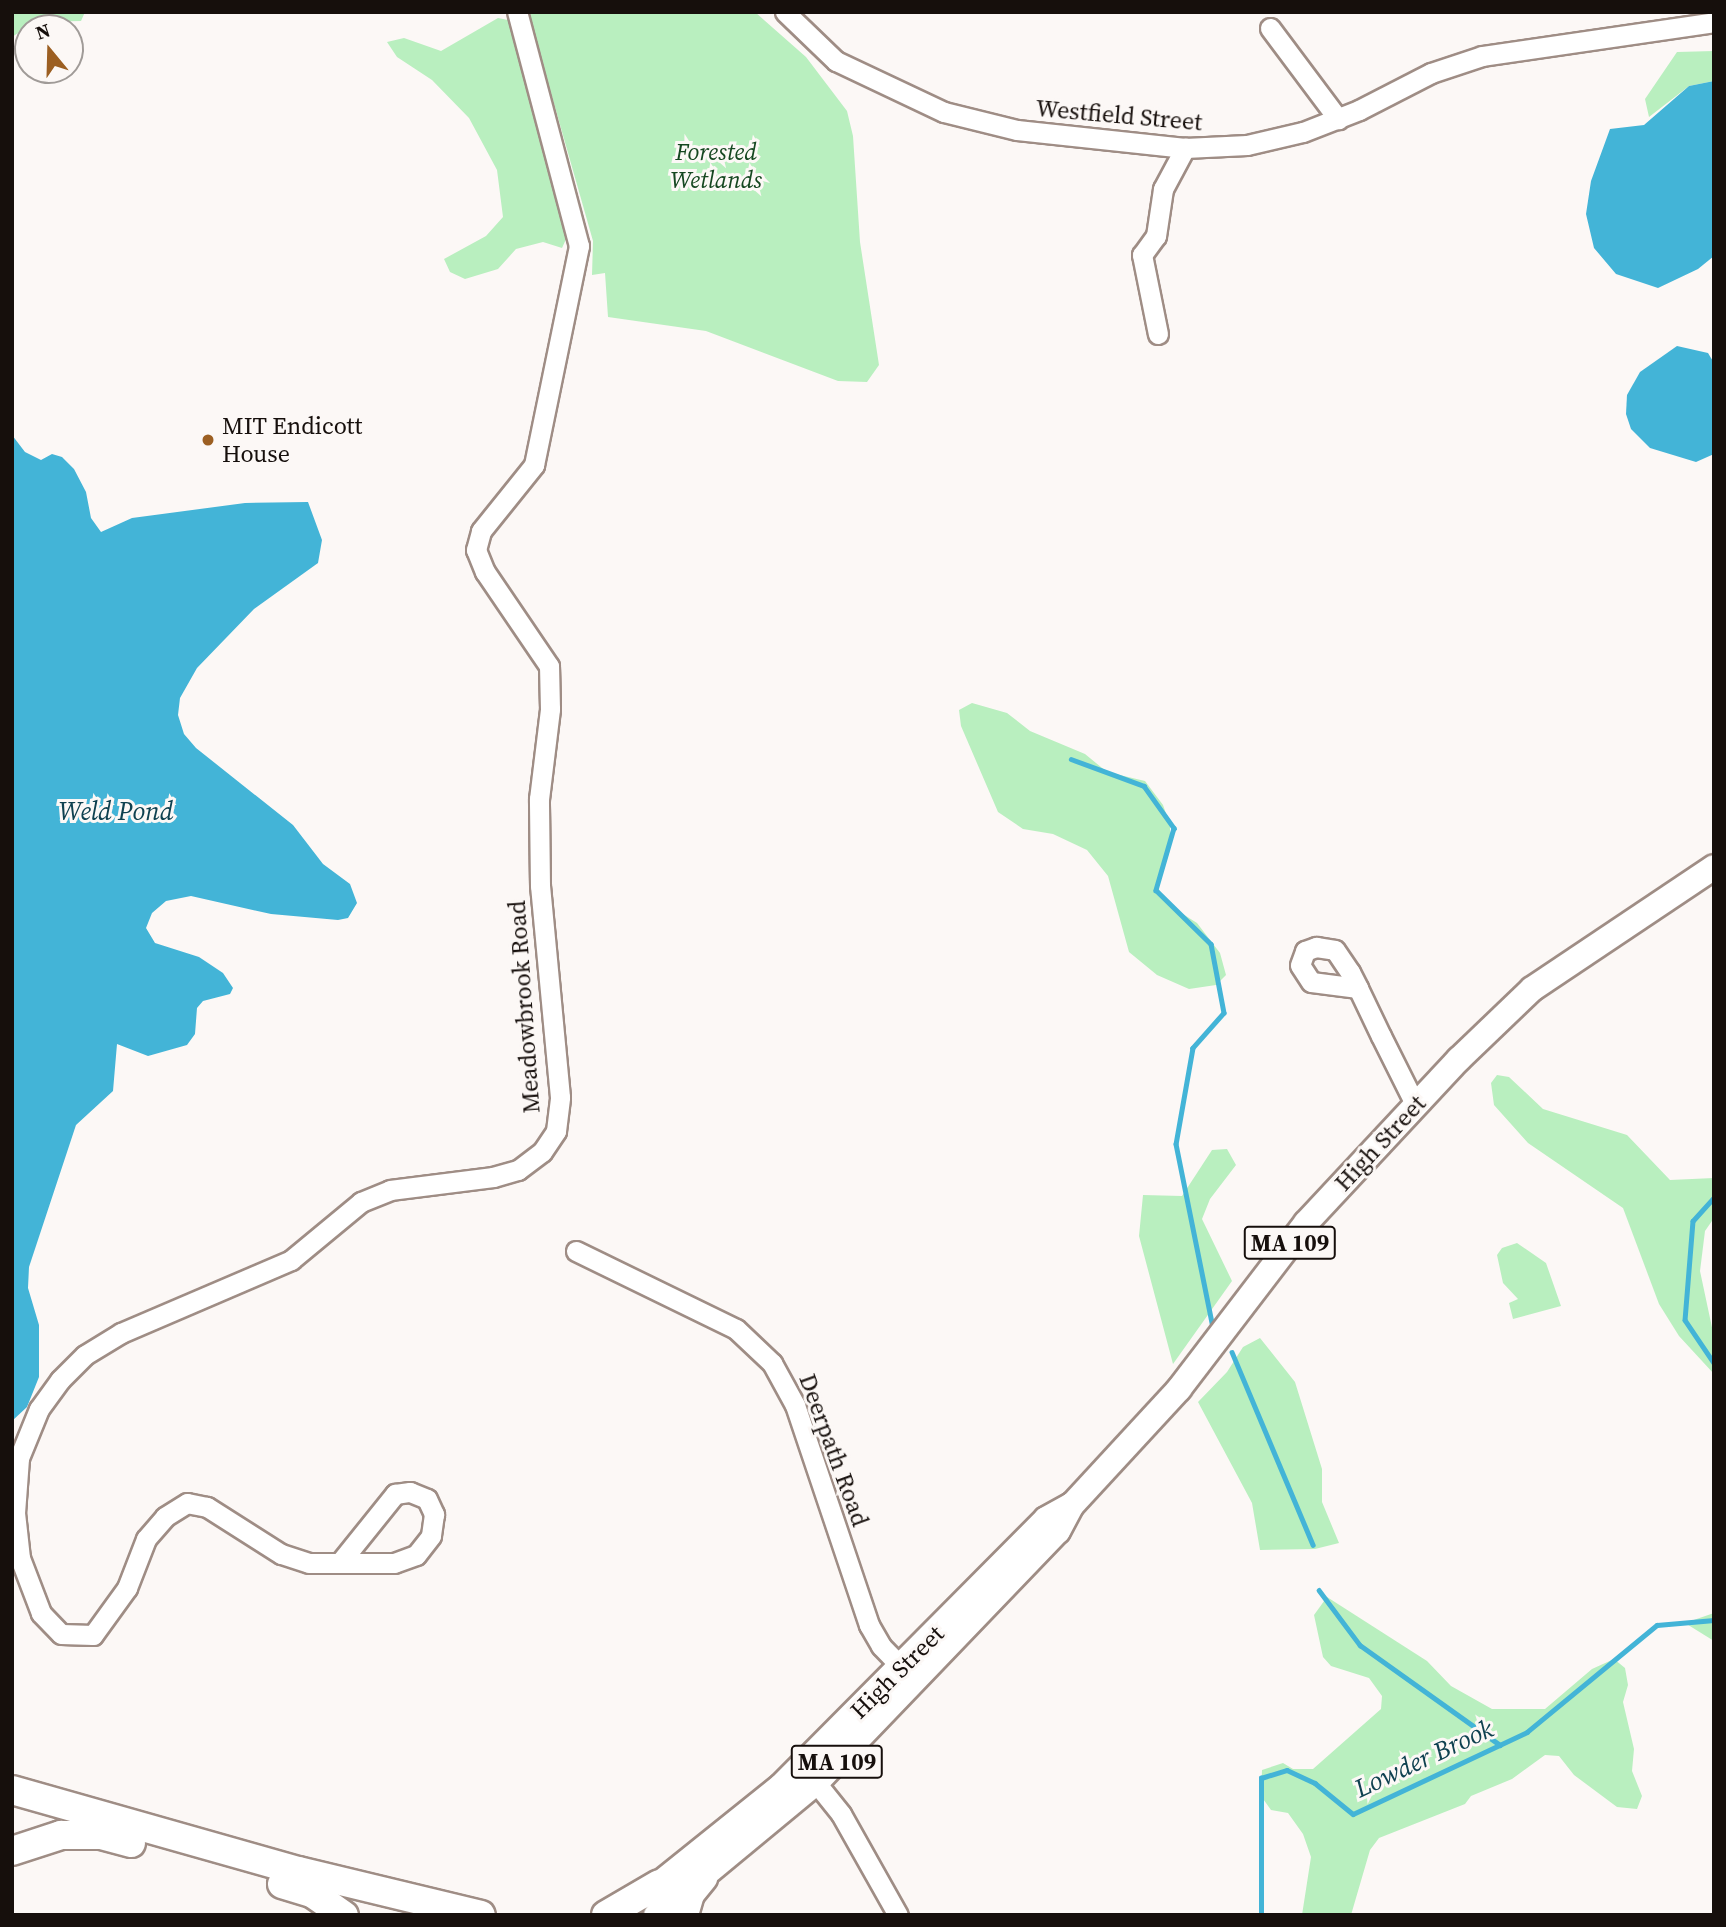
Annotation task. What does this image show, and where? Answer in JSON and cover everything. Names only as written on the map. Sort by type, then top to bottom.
[{"type":"highway","points":[[12,1790],[299,1871],[481,1915]]},
{"type":"highway","points":[[12,1851],[61,1835],[101,1835],[292,1886],[344,1915]]},
{"type":"highway","points":[[684,1915],[690,1894],[703,1878]]},
{"type":"highway","points":[[606,1915],[659,1884]]},
{"type":"main road","name":"High Street","points":[[656,1915],[703,1878],[809,1774],[906,1673],[1046,1519],[1072,1505],[1179,1390],[1306,1223],[1415,1104],[1532,989],[1714,867]]},
{"type":"main road","name":"High Street","points":[[620,1915],[809,1774]]},
{"type":"street","name":"Meadowbrook Road","points":[[342,1560],[395,1494],[410,1492],[427,1499],[434,1514],[431,1536],[416,1555],[394,1563],[342,1560],[309,1563],[281,1554],[207,1507],[187,1503],[165,1517],[146,1539],[127,1588],[93,1635],[61,1634],[41,1613],[20,1558],[15,1513],[19,1458],[39,1409],[60,1381],[85,1355],[121,1333],[291,1260],[360,1202],[390,1190],[494,1177],[518,1170],[542,1152],[556,1131],[560,1097],[540,886],[539,799],[550,709],[549,666],[485,572],[477,550],[481,531],[534,465],[579,246],[517,12]]},
{"type":"street","name":"Westfield Street","points":[[785,12],[836,61],[944,112],[1017,130],[1185,148],[1279,139],[1338,119],[1431,73],[1482,56],[1714,22]]},
{"type":"street","points":[[1270,28],[1338,119]]},
{"type":"street","points":[[1158,334],[1142,255],[1156,236],[1163,189],[1185,148]]},
{"type":"street","points":[[1358,988],[1415,1104]]},
{"type":"street","name":"Deerpath Road","points":[[576,1251],[736,1328],[772,1363],[795,1405],[869,1625],[906,1673]]},
{"type":"street","points":[[809,1774],[841,1814],[898,1915]]},
{"type":"green space","points":[[12,12],[85,12],[84,14],[14,14],[12,37]]},
{"type":"green space","name":"Forested Wetlands","points":[[528,12],[755,12],[806,57],[847,111],[853,136],[860,242],[879,365],[867,382],[838,381],[706,331],[608,317],[605,273],[592,275],[593,241]]},
{"type":"green space","points":[[498,18],[508,20],[567,237],[562,248],[543,242],[516,249],[498,269],[465,279],[450,272],[444,259],[486,236],[503,217],[497,170],[469,118],[432,80],[397,57],[387,42],[404,38],[441,51]]},
{"type":"green space","points":[[1714,51],[1714,81],[1689,86],[1649,117],[1645,99],[1677,52]]},
{"type":"green space","points":[[972,703],[1007,713],[1030,731],[1085,754],[1107,772],[1145,781],[1163,805],[1170,825],[1170,850],[1158,888],[1167,904],[1197,923],[1220,953],[1226,975],[1216,985],[1189,989],[1157,975],[1129,952],[1108,876],[1087,850],[1053,834],[1023,829],[998,812],[961,726],[959,710]]},
{"type":"green space","points":[[1497,1075],[1509,1077],[1543,1109],[1627,1135],[1670,1180],[1714,1178],[1714,1218],[1705,1231],[1700,1271],[1714,1337],[1714,1374],[1679,1336],[1659,1304],[1623,1208],[1528,1143],[1494,1105],[1491,1083]]},
{"type":"green space","points":[[1227,1149],[1236,1165],[1210,1199],[1202,1219],[1232,1281],[1173,1364],[1139,1236],[1143,1195],[1182,1196],[1212,1150]]},
{"type":"green space","points":[[1517,1243],[1546,1263],[1561,1306],[1513,1319],[1509,1303],[1518,1299],[1503,1283],[1497,1255],[1502,1248]]},
{"type":"green space","points":[[1260,1338],[1295,1382],[1322,1469],[1322,1502],[1339,1543],[1315,1549],[1260,1550],[1252,1503],[1198,1402],[1227,1372],[1243,1347]]},
{"type":"green space","points":[[1327,1597],[1427,1661],[1451,1686],[1492,1709],[1545,1709],[1592,1669],[1614,1659],[1625,1668],[1628,1685],[1623,1702],[1634,1749],[1632,1771],[1642,1796],[1637,1809],[1617,1807],[1574,1775],[1559,1756],[1545,1755],[1512,1779],[1471,1796],[1465,1804],[1379,1838],[1370,1850],[1351,1915],[1302,1915],[1311,1857],[1303,1834],[1288,1813],[1271,1810],[1261,1796],[1262,1770],[1283,1763],[1293,1769],[1313,1769],[1381,1709],[1382,1696],[1369,1678],[1331,1666],[1323,1657],[1314,1615]]},
{"type":"green space","points":[[1714,1613],[1714,1641],[1685,1623]]},
{"type":"water","points":[[1714,81],[1714,256],[1698,269],[1658,288],[1616,274],[1594,248],[1586,214],[1591,181],[1610,129],[1644,125],[1689,86]]},
{"type":"water","points":[[1677,346],[1708,353],[1714,363],[1714,454],[1696,462],[1650,448],[1631,429],[1626,414],[1627,395],[1640,372]]},
{"type":"water","name":"Weld Pond","points":[[12,435],[25,452],[41,460],[52,454],[62,457],[74,469],[86,492],[91,518],[101,532],[132,518],[245,503],[308,502],[322,540],[318,563],[254,609],[197,668],[180,698],[178,715],[184,734],[196,748],[293,825],[323,864],[350,884],[357,903],[348,918],[338,920],[271,914],[191,896],[166,901],[152,913],[146,928],[155,943],[199,957],[223,973],[233,988],[230,994],[203,1001],[197,1008],[195,1034],[187,1045],[148,1056],[117,1044],[113,1091],[76,1125],[29,1267],[28,1288],[39,1325],[39,1377],[27,1407],[12,1421]]},
{"type":"waterway","points":[[1071,759],[1144,786],[1174,828],[1156,890],[1211,944],[1224,1013],[1193,1048],[1176,1144],[1212,1323]]},
{"type":"waterway","name":"Lowder Brook","points":[[1714,1198],[1693,1221],[1685,1320],[1714,1363]]},
{"type":"waterway","points":[[1232,1352],[1313,1545]]},
{"type":"waterway","points":[[1319,1590],[1360,1645],[1500,1745]]},
{"type":"waterway","name":"Lowder Brook","points":[[1261,1915],[1261,1778],[1287,1770],[1315,1783],[1353,1814],[1527,1732],[1657,1625],[1714,1620]]},
{"type":"place","name":"MIT Endicott House","points":[[208,440]]}]
